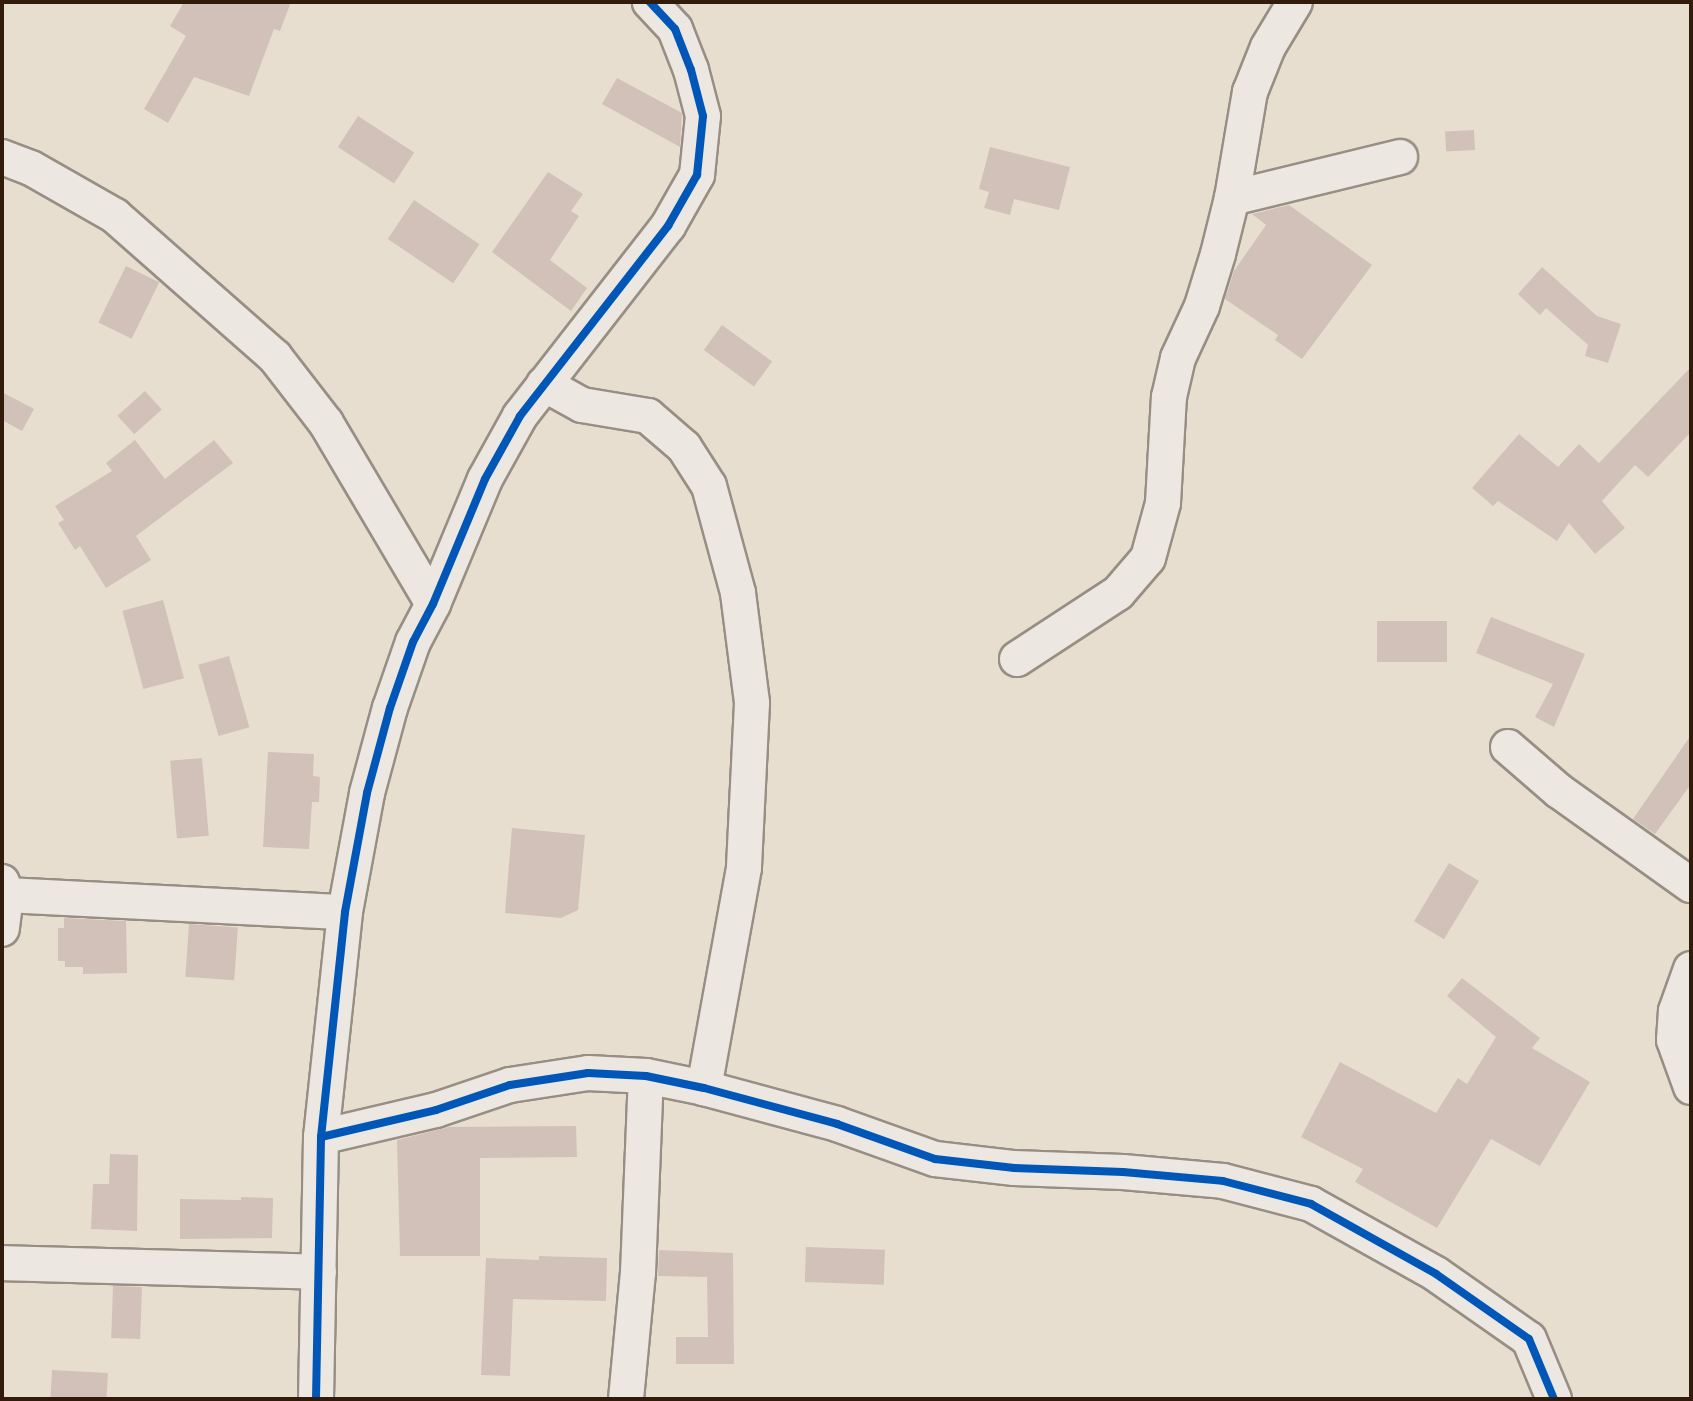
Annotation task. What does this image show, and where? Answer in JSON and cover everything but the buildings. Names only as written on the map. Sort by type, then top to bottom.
[{"type":"street","points":[[316,1399],[321,1137],[345,912],[367,793],[390,708],[413,642],[433,604],[485,479],[520,416],[668,226],[697,175],[703,116],[691,70],[675,29],[650,2]]},
{"type":"street","points":[[1017,659],[1118,593],[1148,558],[1163,503],[1169,397],[1175,371],[1202,306],[1232,198],[1250,92],[1268,47],[1295,2]]},
{"type":"street","points":[[2,157],[31,168],[115,216],[275,357],[326,423],[433,604]]},
{"type":"street","points":[[1232,198],[1400,157]]},
{"type":"street","points":[[544,384],[582,405],[648,416],[684,447],[709,486],[738,593],[752,703],[744,868],[704,1088]]},
{"type":"street","points":[[1508,747],[1559,791],[1691,885]]},
{"type":"street","points":[[2,929],[4,889],[345,912]]},
{"type":"street","points":[[1691,969],[1676,1011],[1674,1040],[1691,1087]]},
{"type":"street","points":[[321,1137],[436,1110],[510,1085],[588,1073],[646,1076],[704,1088],[837,1124],[935,1159],[1014,1168],[1123,1172],[1223,1181],[1311,1204],[1373,1236],[1502,1317],[1529,1339],[1554,1399]]},
{"type":"street","points":[[626,1399],[638,1273],[646,1076]]},
{"type":"street","points":[[2,1263],[319,1272]]},
{"type":"cycle path","points":[[316,1399],[321,1137],[345,912],[367,793],[390,708],[413,642],[433,604],[485,479],[520,416],[668,226],[697,175],[703,116],[691,70],[675,29],[650,2]]},
{"type":"cycle path","points":[[321,1137],[436,1110],[510,1085],[588,1073],[646,1076],[704,1088],[837,1124],[935,1159],[1014,1168],[1123,1172],[1223,1181],[1311,1204],[1436,1274],[1529,1339],[1554,1399]]}]
